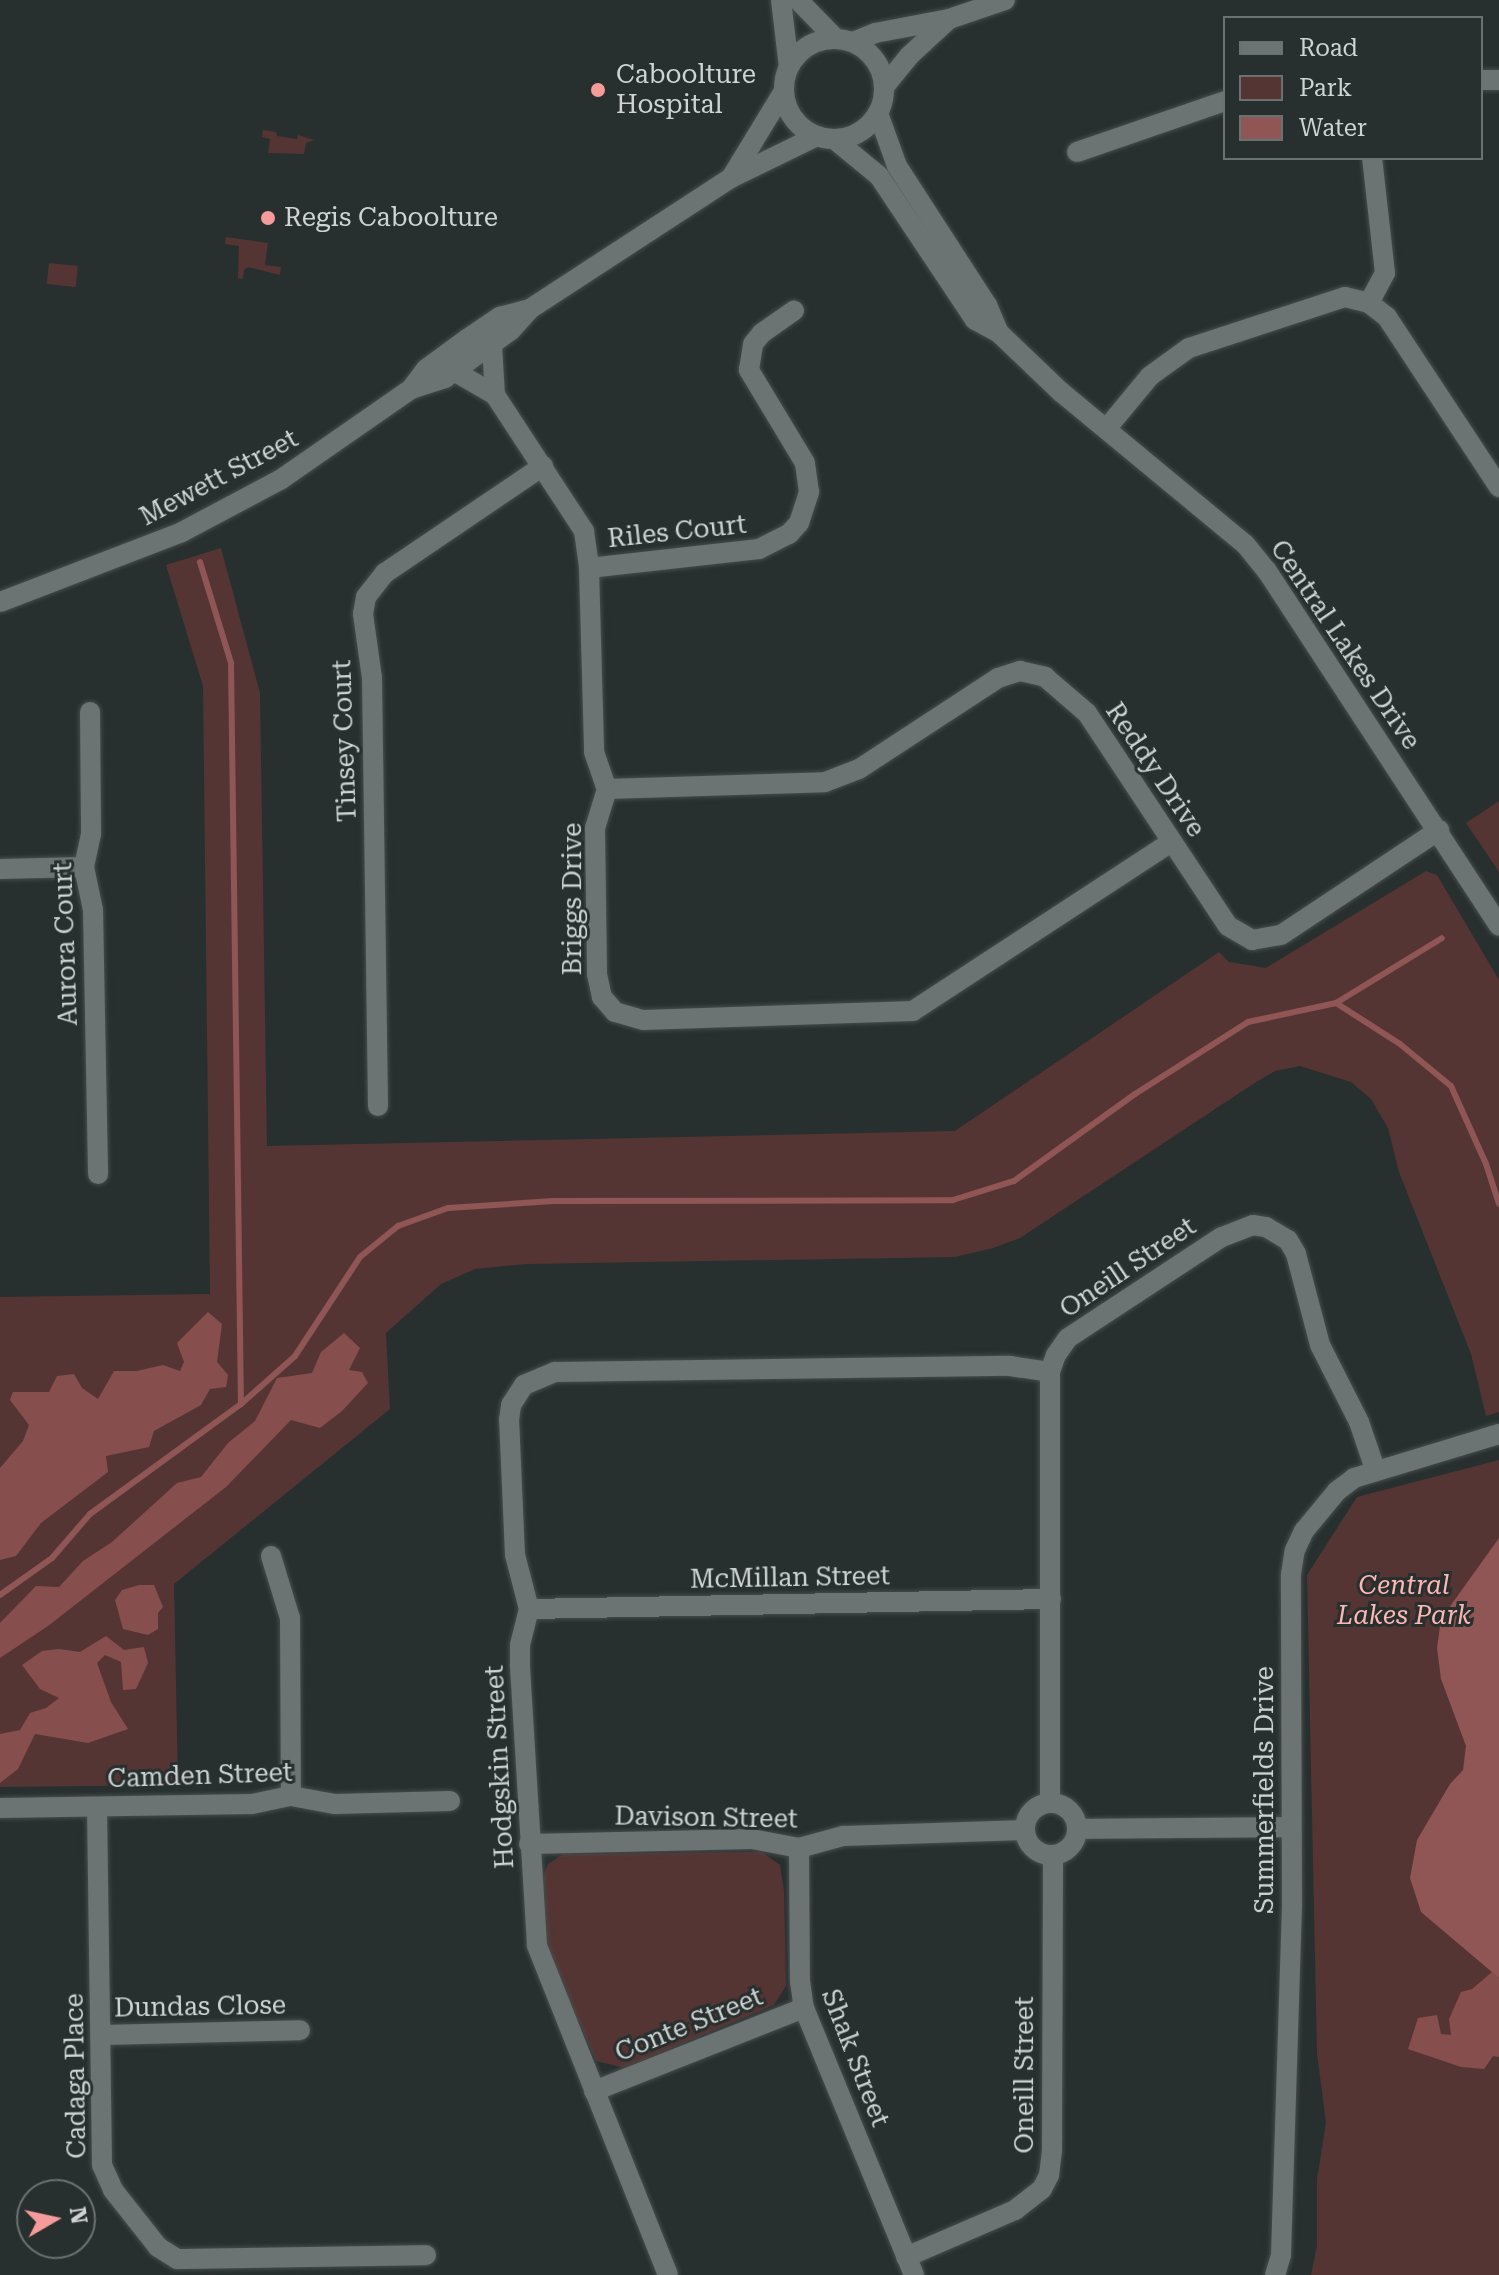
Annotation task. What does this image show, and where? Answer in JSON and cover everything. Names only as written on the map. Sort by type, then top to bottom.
[{"type":"street","points":[[781,0],[789,67],[784,91],[794,118],[826,137],[860,132],[878,113],[884,87],[909,56],[949,19]]},
{"type":"street","points":[[798,0],[844,40],[875,60],[884,87]]},
{"type":"street","points":[[789,67],[808,46],[949,19],[1005,0]]},
{"type":"street","name":"Mewett Street","points":[[731,178],[784,91]]},
{"type":"street","points":[[1077,152],[1223,102]]},
{"type":"street","name":"Central Lakes Drive","points":[[878,113],[897,166],[987,305],[999,333]]},
{"type":"street","name":"Mewett Street","points":[[0,602],[129,553],[214,516],[280,480],[411,389],[437,381],[454,371],[492,345],[530,309],[731,178],[826,137]]},
{"type":"street","name":"Central Lakes Drive","points":[[826,137],[879,176],[975,320],[999,333],[1061,392],[1216,518],[1267,571],[1499,926]]},
{"type":"street","points":[[1369,303],[1385,273],[1372,160]]},
{"type":"street","points":[[1107,428],[1150,376],[1189,348],[1345,297],[1369,303],[1387,317],[1496,477]]},
{"type":"street","name":"Mewett Street","points":[[411,389],[426,369],[500,317],[530,309]]},
{"type":"street","name":"Riles Court","points":[[589,568],[759,549],[789,534],[799,523],[809,492],[805,463],[749,370],[753,344],[762,333],[794,311]]},
{"type":"street","points":[[492,345],[495,395]]},
{"type":"street","name":"Briggs Drive","points":[[454,371],[495,395],[584,531],[589,568],[594,752],[607,789],[595,828],[597,974],[602,997],[609,1007],[633,1019],[913,1011],[1171,842]]},
{"type":"street","name":"Tinsey Court","points":[[378,1106],[372,678],[363,614],[366,597],[385,573],[543,466]]},
{"type":"street","name":"Mewett Street","points":[[0,587],[38,586]]},
{"type":"street","name":"Reddy Drive","points":[[607,789],[825,782],[859,769],[998,678],[1020,671],[1045,677],[1087,713],[1228,926],[1252,940],[1267,940],[1281,935],[1439,830]]},
{"type":"street","name":"Aurora Court","points":[[90,712],[92,825],[84,867],[93,910],[98,1174]]},
{"type":"street","points":[[0,869],[84,867]]},
{"type":"street","name":"Oneill Street","points":[[1050,1803],[1050,1372],[1056,1355],[1068,1338],[1222,1237],[1253,1225],[1266,1227],[1288,1240],[1296,1254],[1311,1321],[1359,1422],[1375,1469]]},
{"type":"street","name":"Hodgskin Street","points":[[668,2275],[537,1945],[520,1645],[529,1609],[515,1555],[509,1420],[516,1395],[537,1377],[555,1372],[1010,1366],[1050,1372]]},
{"type":"street","name":"Summerfields Drive","points":[[1275,2275],[1281,2255],[1292,1904],[1291,1574],[1295,1550],[1304,1531],[1337,1491],[1375,1469],[1499,1434]]},
{"type":"street","points":[[271,1556],[290,1618],[291,1796]]},
{"type":"street","name":"McMillan Street","points":[[529,1609],[1051,1599]]},
{"type":"street","name":"Camden Street","points":[[0,1808],[252,1804],[291,1796],[335,1804],[450,1801]]},
{"type":"street","points":[[1050,1803],[1072,1813],[1077,1829],[1067,1850],[1053,1855],[1037,1851],[1025,1830],[1035,1808],[1050,1803]]},
{"type":"street","name":"Cadaga Place","points":[[97,1807],[102,2165],[113,2190],[167,2255],[189,2260],[426,2255]]},
{"type":"street","points":[[1077,1829],[1291,1827]]},
{"type":"street","name":"Davison Street","points":[[529,1844],[752,1839],[799,1848],[843,1836],[1025,1830]]},
{"type":"street","name":"Shak Street","points":[[799,1848],[800,1981],[804,2008],[910,2266]]},
{"type":"street","name":"Oneill Street","points":[[910,2266],[1015,2210],[1042,2189],[1049,2175],[1052,2151],[1053,1855]]},
{"type":"street","name":"Conte Street","points":[[594,2091],[804,2008]]},
{"type":"street","name":"Dundas Close","points":[[101,2035],[300,2030]]},
{"type":"green space","points":[[263,130],[276,132],[277,136],[297,139],[298,135],[314,140],[306,143],[304,154],[268,153],[270,139],[262,137]]},
{"type":"green space","points":[[226,237],[268,243],[265,265],[281,267],[280,275],[248,267],[244,270],[243,279],[238,278],[239,246],[225,244]]},
{"type":"green space","points":[[49,263],[78,266],[76,287],[47,284]]},
{"type":"green space","points":[[221,548],[260,693],[267,1146],[955,1131],[1219,952],[1229,962],[1266,968],[1426,871],[1437,875],[1499,980],[1499,1412],[1486,1416],[1471,1354],[1399,1172],[1388,1128],[1371,1099],[1351,1082],[1300,1066],[1275,1071],[1256,1082],[1020,1238],[993,1248],[955,1257],[526,1264],[475,1269],[441,1284],[386,1333],[390,1409],[174,1584],[178,1785],[0,1787],[0,1297],[210,1294],[203,686],[166,565]]},
{"type":"green space","points":[[1499,801],[1499,872],[1466,823]]},
{"type":"green space","name":"Central Lakes Park","points":[[1499,1460],[1499,2275],[1311,2275],[1317,2246],[1317,2179],[1326,2123],[1317,2053],[1307,1575],[1357,1497]]},
{"type":"green space","points":[[762,1852],[780,1865],[784,1891],[786,1986],[774,2005],[625,2068],[596,2061],[544,1944],[541,1881],[548,1864],[563,1854]]},
{"type":"shaded area","points":[[208,1312],[222,1324],[217,1362],[228,1375],[226,1387],[210,1389],[201,1405],[154,1431],[149,1447],[106,1456],[108,1472],[41,1523],[16,1556],[0,1560],[0,1468],[23,1441],[29,1425],[10,1400],[13,1392],[49,1392],[57,1376],[74,1374],[82,1388],[98,1399],[114,1371],[137,1371],[163,1365],[180,1371],[184,1362],[177,1343]]},
{"type":"shaded area","points":[[344,1333],[360,1348],[349,1370],[362,1372],[368,1383],[342,1411],[320,1428],[291,1420],[226,1487],[48,1626],[0,1658],[0,1623],[36,1586],[59,1587],[83,1561],[112,1542],[177,1483],[201,1477],[228,1443],[255,1421],[277,1378],[312,1373],[321,1352]]},
{"type":"shaded area","points":[[154,1585],[163,1607],[158,1613],[158,1629],[148,1635],[123,1629],[115,1600],[122,1590]]},
{"type":"shaded area","points":[[106,1636],[124,1650],[144,1647],[148,1663],[136,1689],[123,1690],[121,1662],[105,1655],[97,1663],[111,1702],[128,1729],[88,1743],[35,1734],[18,1769],[0,1783],[0,1734],[20,1730],[30,1713],[46,1708],[59,1698],[40,1689],[22,1665],[42,1651],[59,1649],[80,1652]]},
{"type":"shaded area","points":[[1492,1972],[1499,1978],[1499,2057],[1493,2056],[1484,2069],[1461,2067],[1408,2049],[1418,2018],[1437,2015],[1441,2034],[1451,2035],[1449,2019],[1461,1992],[1472,1989]]},
{"type":"water","points":[[1499,1538],[1499,1978],[1421,1912],[1410,1878],[1417,1840],[1450,1784],[1463,1770],[1466,1746],[1441,1679],[1437,1648],[1441,1619]]},
{"type":"waterway","points":[[200,562],[231,663],[241,1404]]},
{"type":"waterway","points":[[1336,1003],[1442,938]]},
{"type":"waterway","points":[[0,1595],[52,1558],[90,1514],[241,1404],[295,1356],[360,1257],[398,1226],[448,1208],[553,1201],[953,1200],[1014,1181],[1135,1094],[1248,1022],[1336,1003],[1400,1044],[1451,1086],[1486,1164],[1499,1204]]},
{"type":"place","name":"Caboolture Hospital","points":[[598,90]]},
{"type":"place","name":"Regis Caboolture","points":[[268,218]]}]
